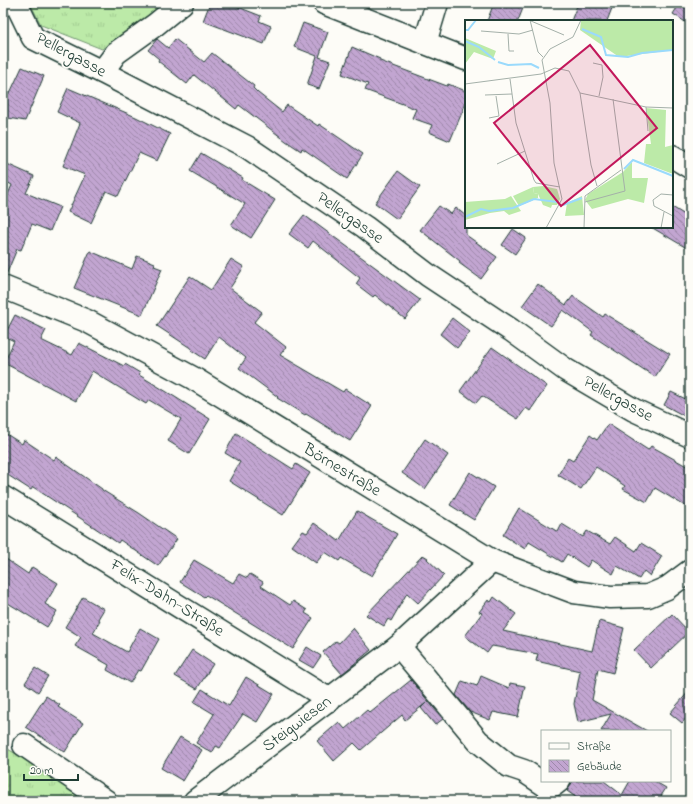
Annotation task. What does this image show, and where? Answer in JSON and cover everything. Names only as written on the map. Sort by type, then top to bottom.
[{"type":"street","name":"Pellergasse","points":[[16,3],[33,38],[247,147],[365,227],[428,275],[511,330],[566,370],[634,410],[690,436]]},
{"type":"street","points":[[102,72],[116,53],[156,25],[182,3]]},
{"type":"street","points":[[324,3],[465,59]]},
{"type":"street","points":[[425,43],[437,3]]},
{"type":"street","points":[[673,157],[690,167]]},
{"type":"street","name":"Börnestraße","points":[[3,288],[87,321],[193,378],[492,561],[574,592],[610,597],[648,596],[667,588],[690,571]]},
{"type":"street","name":"Felix-Dahn-Straße","points":[[3,497],[330,700]]},
{"type":"street","name":"Steigwiesen","points":[[195,801],[330,700],[399,646],[492,561]]},
{"type":"street","points":[[399,646],[478,741],[509,766],[532,775],[541,781]]},
{"type":"street","points":[[24,745],[106,801]]},
{"type":"street","points":[[542,782],[546,785],[554,785],[558,782]]},
{"type":"green space","points":[[30,3],[166,3],[102,49],[41,25]]},
{"type":"green space","points":[[3,746],[93,801],[3,801]]},
{"type":"building","points":[[210,3],[228,3],[261,16],[259,21],[271,26],[264,44],[203,21]]},
{"type":"building","points":[[494,3],[525,3],[518,20],[487,20]]},
{"type":"building","points":[[578,3],[614,3],[607,20],[571,20]]},
{"type":"building","points":[[680,3],[690,3],[690,25],[673,14]]},
{"type":"building","points":[[303,23],[328,32],[319,57],[330,61],[319,89],[307,85],[317,56],[294,47]]},
{"type":"building","points":[[157,39],[168,48],[175,39],[204,62],[212,53],[254,86],[253,88],[258,93],[282,112],[287,105],[318,126],[319,124],[363,154],[347,179],[302,148],[301,151],[286,141],[239,105],[236,109],[194,75],[187,84],[158,61],[159,59],[148,50]]},
{"type":"building","points":[[352,47],[380,59],[380,61],[447,86],[448,84],[465,91],[465,105],[450,141],[429,132],[432,125],[412,118],[416,109],[365,90],[368,84],[342,74]]},
{"type":"building","points":[[22,67],[44,76],[25,121],[3,117],[3,91],[10,93]]},
{"type":"building","points":[[68,88],[136,117],[170,134],[157,161],[139,153],[118,196],[106,191],[91,223],[68,212],[85,175],[63,166],[80,123],[57,112]]},
{"type":"building","points":[[201,153],[243,178],[242,180],[275,200],[251,238],[231,225],[245,204],[190,171]]},
{"type":"building","points":[[7,164],[34,176],[26,193],[60,207],[50,231],[32,224],[21,250],[17,249],[6,275],[3,275],[3,206],[12,185],[3,180],[3,173]]},
{"type":"building","points":[[398,171],[420,187],[397,219],[375,203]]},
{"type":"building","points":[[439,206],[451,214],[456,208],[465,215],[466,235],[497,257],[481,279],[459,263],[460,261],[420,230]]},
{"type":"building","points":[[673,208],[690,218],[690,250],[653,228],[673,228]]},
{"type":"building","points":[[304,215],[420,300],[405,319],[375,295],[373,297],[356,284],[360,278],[313,241],[308,248],[289,234]]},
{"type":"building","points":[[513,229],[526,238],[515,254],[502,245]]},
{"type":"building","points":[[90,251],[132,269],[137,256],[155,263],[154,266],[162,269],[142,315],[74,288]]},
{"type":"building","points":[[231,259],[244,267],[230,288],[262,312],[254,322],[286,347],[280,355],[343,392],[345,389],[372,406],[350,441],[277,398],[278,397],[239,368],[246,358],[219,337],[205,359],[157,326],[190,276],[211,290]]},
{"type":"building","points":[[538,284],[566,305],[573,296],[603,317],[605,314],[670,354],[655,377],[591,335],[593,332],[563,310],[551,326],[522,306]]},
{"type":"building","points":[[15,315],[46,330],[41,340],[72,355],[79,343],[124,366],[125,364],[140,373],[139,375],[210,419],[189,454],[168,441],[181,419],[149,400],[146,404],[92,371],[76,401],[4,363],[14,341],[4,336]]},
{"type":"building","points":[[452,318],[470,332],[457,348],[440,334]]},
{"type":"building","points":[[492,347],[547,386],[530,411],[526,408],[518,419],[482,396],[476,403],[460,391]]},
{"type":"building","points":[[671,392],[690,401],[690,419],[664,405]]},
{"type":"building","points":[[608,424],[648,450],[651,446],[690,468],[690,509],[655,488],[647,502],[623,489],[625,486],[596,467],[581,489],[558,475],[568,458],[573,461],[590,435],[597,440]]},
{"type":"building","points":[[3,432],[22,444],[24,440],[54,460],[56,457],[102,490],[177,539],[158,566],[120,540],[118,543],[33,487],[31,490],[3,472]]},
{"type":"building","points":[[236,433],[293,469],[296,464],[310,473],[283,515],[229,481],[240,462],[225,453]]},
{"type":"building","points":[[425,439],[448,455],[425,489],[402,473]]},
{"type":"building","points":[[470,472],[494,487],[474,520],[450,505]]},
{"type":"building","points":[[519,508],[558,532],[562,524],[583,537],[587,531],[610,544],[615,537],[636,551],[641,543],[662,556],[650,576],[644,571],[639,579],[617,566],[613,574],[591,560],[587,567],[567,554],[562,562],[529,542],[525,549],[503,535]]},
{"type":"building","points":[[357,511],[397,534],[372,576],[341,558],[339,561],[325,552],[316,563],[292,546],[303,531],[307,533],[314,523],[339,541]]},
{"type":"building","points":[[423,555],[428,558],[427,559],[444,575],[418,603],[407,593],[391,621],[388,619],[384,626],[366,615]]},
{"type":"building","points":[[3,557],[28,574],[32,567],[58,583],[45,604],[57,611],[47,627],[3,600]]},
{"type":"building","points":[[194,560],[233,583],[239,574],[247,578],[250,574],[263,582],[261,586],[290,605],[293,601],[307,610],[305,613],[313,618],[293,649],[206,595],[204,597],[180,582]]},
{"type":"building","points":[[83,597],[104,609],[98,619],[100,620],[93,633],[127,652],[140,628],[159,639],[141,671],[138,670],[130,683],[107,670],[109,665],[75,646],[81,637],[65,627]]},
{"type":"building","points":[[494,597],[516,614],[503,631],[592,651],[599,621],[624,628],[613,673],[598,669],[592,700],[645,730],[602,730],[611,714],[578,722],[574,704],[580,671],[536,661],[538,654],[492,646],[487,653],[465,636],[482,613],[479,612],[488,600],[491,602]]},
{"type":"building","points":[[672,614],[689,632],[651,668],[634,650]]},
{"type":"building","points":[[353,628],[371,650],[342,674],[323,652],[336,641],[339,643]]},
{"type":"building","points":[[307,647],[321,656],[313,668],[299,660]]},
{"type":"building","points":[[192,650],[213,664],[197,689],[175,676]]},
{"type":"building","points":[[35,668],[48,676],[38,692],[25,683]]},
{"type":"building","points":[[481,676],[509,688],[510,683],[525,686],[518,717],[493,712],[490,720],[470,712],[456,695],[462,681],[477,686]]},
{"type":"building","points":[[246,677],[274,694],[257,722],[243,714],[220,748],[216,746],[212,753],[196,743],[214,714],[194,702],[202,689],[229,706]]},
{"type":"building","points":[[411,680],[443,719],[435,725],[421,708],[426,703],[405,720],[402,715],[361,750],[354,743],[334,761],[317,741],[339,722],[345,729],[367,710],[370,713]]},
{"type":"building","points":[[690,690],[690,714],[682,723],[670,713]]},
{"type":"building","points":[[46,696],[60,705],[58,707],[83,723],[65,752],[26,727]]},
{"type":"building","points":[[180,737],[202,750],[183,781],[161,768]]},
{"type":"building","points":[[572,782],[605,782],[622,795],[629,782],[656,782],[666,788],[658,801],[581,801],[567,791]]}]
